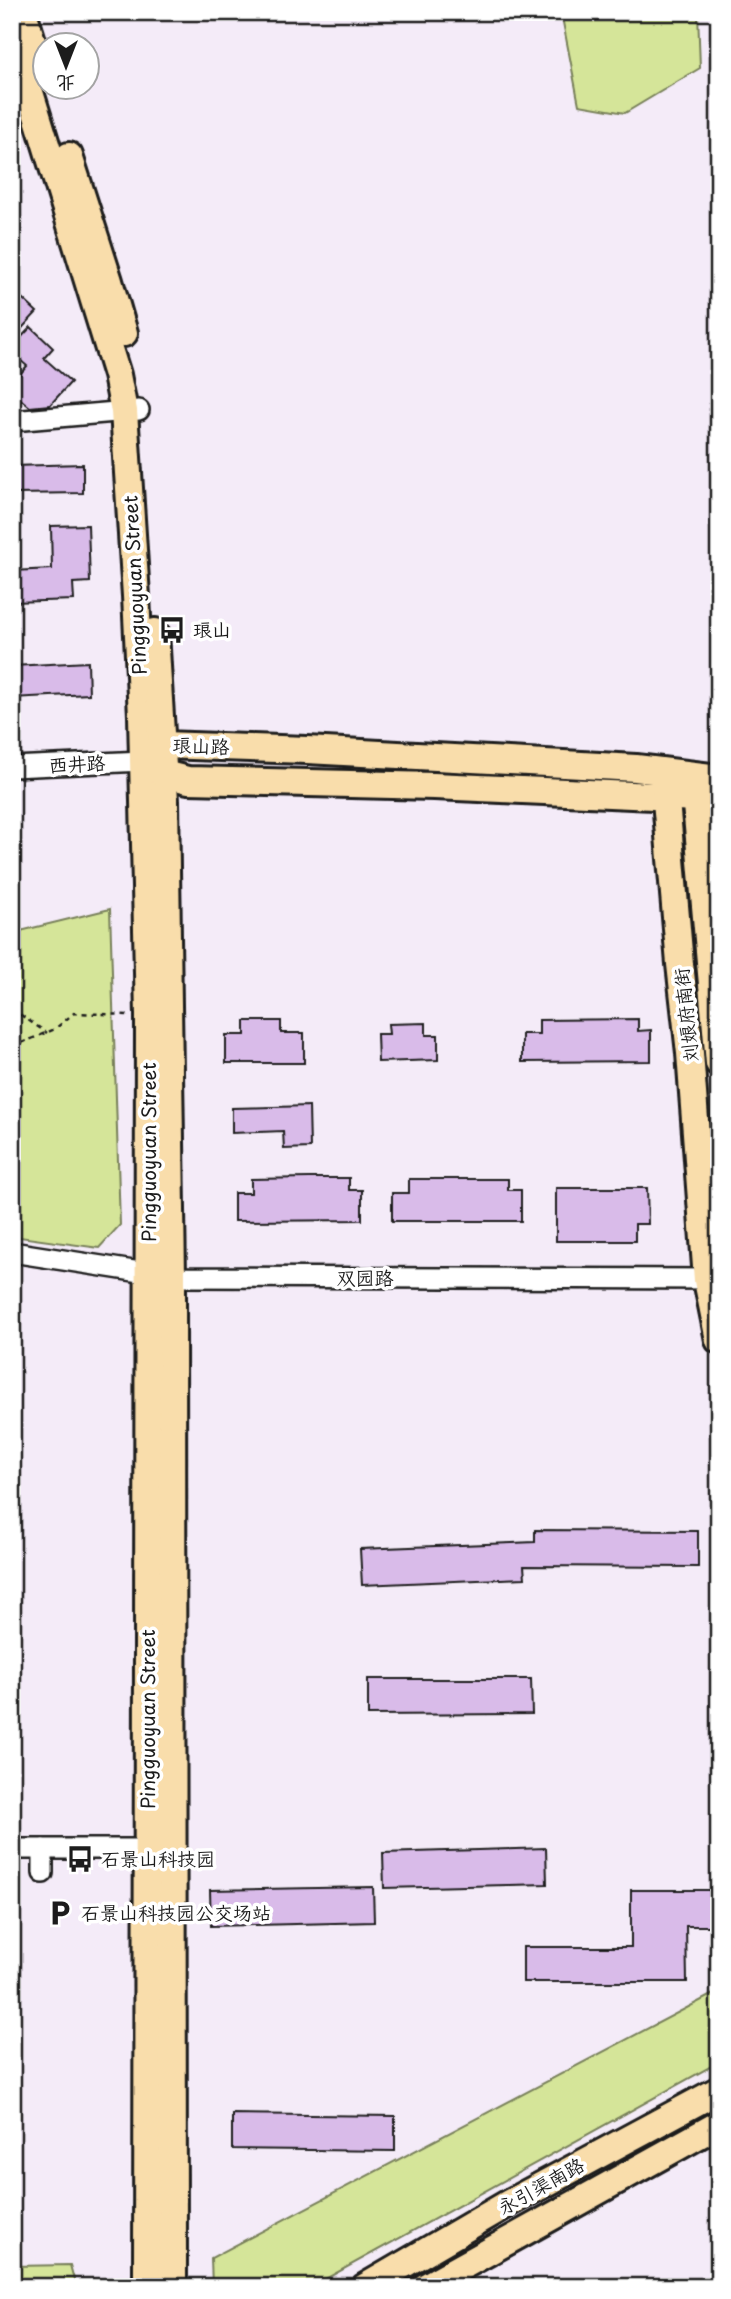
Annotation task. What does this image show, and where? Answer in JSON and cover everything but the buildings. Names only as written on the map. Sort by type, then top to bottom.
[{"type":"main road","points":[[23,12],[32,39]]},
{"type":"main road","name":"Pingguoyuan Street","points":[[12,34],[132,411]]},
{"type":"main road","name":"Pingguoyuan Street","points":[[51,102],[109,281],[126,344],[132,411],[151,539],[157,760],[173,2287]]},
{"type":"main road","name":"Pingguoyuan Street","points":[[147,2287],[148,1849],[161,1275],[149,1015],[157,760]]},
{"type":"main road","name":"琅山路","points":[[157,760],[188,780],[434,786],[665,783],[706,787]]},
{"type":"main road","name":"刘娘府南街","points":[[665,783],[680,964],[719,1340]]},
{"type":"main road","name":"刘娘府南街","points":[[706,787],[719,1063]]},
{"type":"main road","name":"永引渠南路","points":[[365,2287],[509,2203],[719,2090]]},
{"type":"main road","name":"永引渠南路","points":[[425,2287],[719,2124]]},
{"type":"street","points":[[12,421],[132,411]]},
{"type":"street","name":"西井路","points":[[12,767],[157,760]]},
{"type":"street","name":"双园路","points":[[12,1252],[161,1275],[713,1279]]},
{"type":"street","points":[[12,1849],[148,1849]]},
{"type":"street","points":[[43,1849],[43,1873]]},
{"type":"path","points":[[12,1009],[47,1033]]},
{"type":"path","points":[[12,1047],[55,1029],[74,1013],[149,1015]]},
{"type":"path","points":[[12,1174],[21,1190],[18,1220]]},
{"type":"green space","points":[[561,12],[698,12],[700,68],[625,113],[579,105]]},
{"type":"green space","points":[[110,909],[120,1225],[99,1248],[12,1236],[12,933]]},
{"type":"green space","points":[[719,1991],[719,2062],[311,2287],[212,2287],[211,2258]]},
{"type":"green space","points":[[70,2265],[76,2287],[12,2287],[12,2266]]},
{"type":"place","name":"琅山","points":[[172,630]]},
{"type":"place","name":"石景山科技园","points":[[80,1859]]},
{"type":"place","name":"石景山科技园公交场站","points":[[60,1913]]}]
